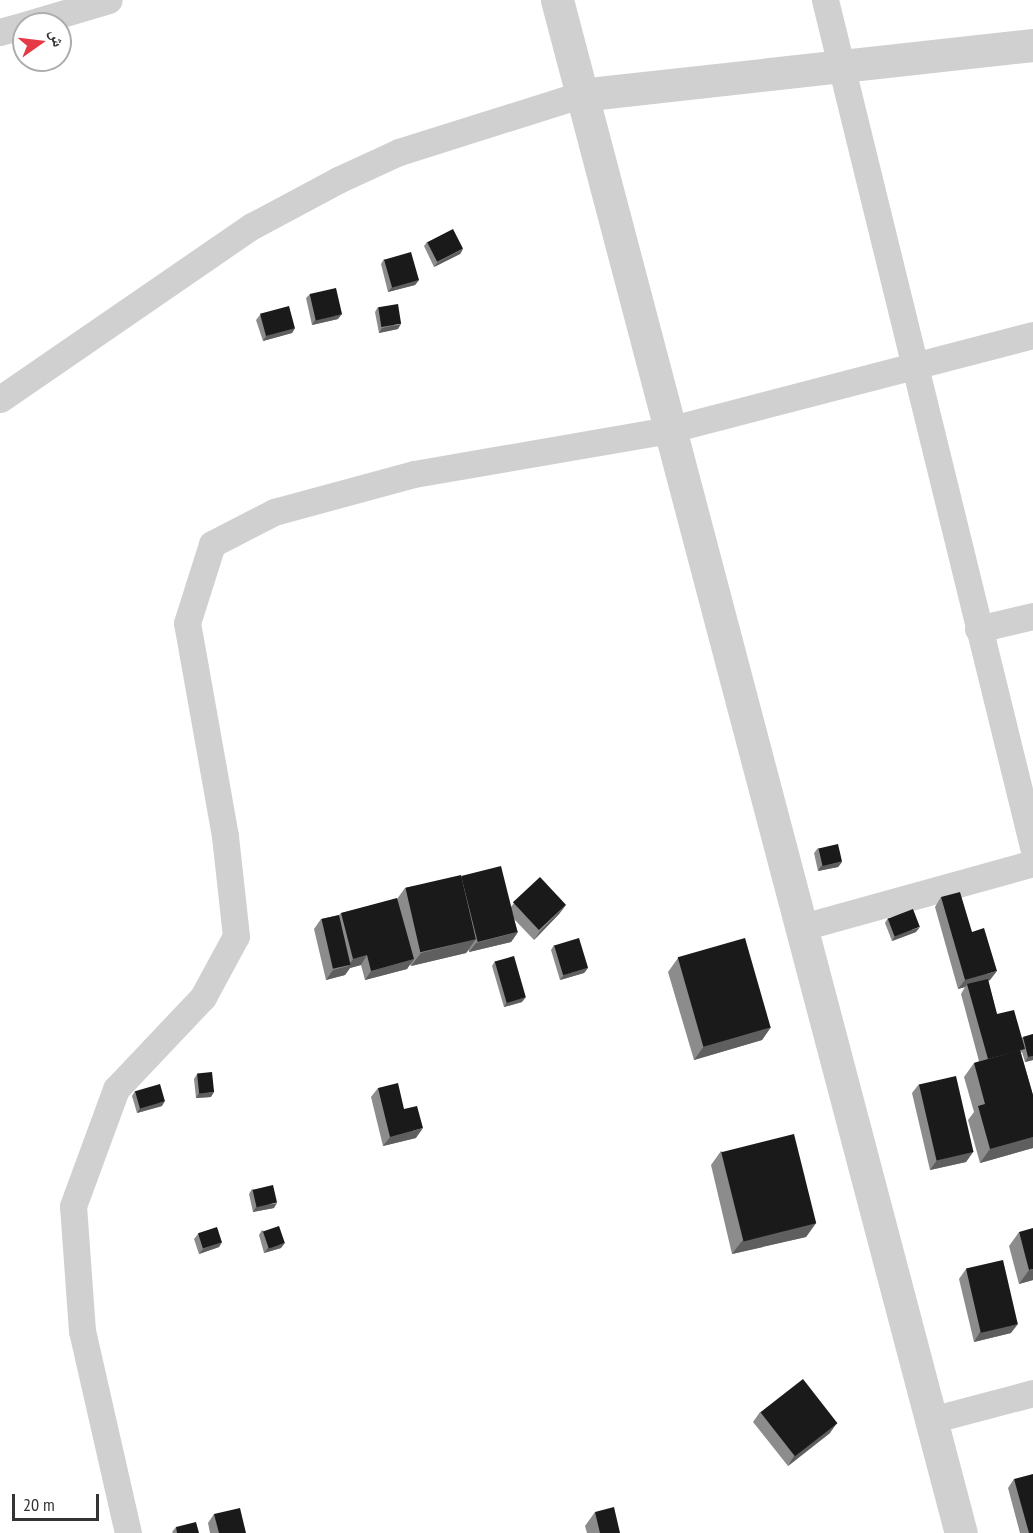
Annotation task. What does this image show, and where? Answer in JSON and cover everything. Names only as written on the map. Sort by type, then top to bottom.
[{"type":"street","points":[[69,12],[109,0]]},
{"type":"street","points":[[557,0],[799,928],[961,1533]]},
{"type":"street","points":[[825,0],[913,368],[1033,847]]},
{"type":"street","points":[[0,399],[252,226],[338,180],[399,152],[580,95],[1033,45]]},
{"type":"street","points":[[128,1533],[82,1331],[73,1206],[116,1089],[203,997],[236,936],[225,836],[187,622],[212,544],[274,512],[414,474],[668,430],[1033,335]]},
{"type":"street","points":[[978,629],[1033,616]]},
{"type":"street","points":[[799,928],[1033,863]]},
{"type":"street","points":[[931,1420],[1033,1392]]},
{"type":"building","points":[[453,229],[463,249],[437,262],[427,242]]},
{"type":"building","points":[[411,252],[419,280],[392,288],[384,260]]},
{"type":"building","points":[[336,288],[342,314],[316,320],[310,294]]},
{"type":"building","points":[[398,304],[401,324],[381,327],[378,307]]},
{"type":"building","points":[[289,306],[295,328],[266,336],[260,314]]},
{"type":"building","points":[[838,844],[842,862],[823,866],[819,848]]},
{"type":"building","points":[[501,866],[517,932],[478,942],[461,876]]},
{"type":"building","points":[[461,875],[476,939],[420,952],[405,888]]},
{"type":"building","points":[[540,877],[566,905],[539,930],[513,902]]},
{"type":"building","points":[[960,892],[972,932],[984,928],[997,971],[965,980],[941,897]]},
{"type":"building","points":[[397,898],[414,959],[371,971],[367,955],[353,959],[341,913]]},
{"type":"building","points":[[913,909],[920,927],[895,936],[888,919]]},
{"type":"building","points":[[339,915],[350,965],[333,969],[321,919]]},
{"type":"building","points":[[579,938],[588,968],[563,975],[554,946]]},
{"type":"building","points":[[745,938],[771,1027],[703,1047],[678,957]]},
{"type":"building","points":[[514,956],[526,997],[507,1003],[495,962]]},
{"type":"building","points":[[988,979],[997,1014],[1014,1010],[1025,1049],[988,1059],[967,984]]},
{"type":"building","points":[[1033,1034],[1033,1056],[1028,1057],[1023,1037]]},
{"type":"building","points":[[1020,1050],[1033,1095],[1033,1137],[990,1149],[978,1106],[985,1104],[974,1063]]},
{"type":"building","points":[[212,1072],[214,1092],[199,1093],[197,1074]]},
{"type":"building","points":[[956,1076],[974,1152],[937,1161],[919,1085]]},
{"type":"building","points":[[398,1083],[404,1109],[417,1106],[423,1128],[390,1137],[378,1088]]},
{"type":"building","points":[[160,1084],[165,1101],[140,1108],[135,1091]]},
{"type":"building","points":[[794,1134],[816,1223],[743,1241],[721,1152]]},
{"type":"building","points":[[273,1185],[277,1203],[257,1207],[253,1190]]},
{"type":"building","points":[[279,1226],[285,1243],[269,1249],[263,1232]]},
{"type":"building","points":[[217,1227],[222,1242],[203,1248],[198,1233]]},
{"type":"building","points":[[1033,1228],[1033,1269],[1029,1270],[1019,1232]]},
{"type":"building","points":[[1003,1260],[1018,1324],[981,1333],[966,1269]]},
{"type":"building","points":[[803,1379],[837,1423],[795,1456],[760,1412]]},
{"type":"building","points":[[1033,1474],[1033,1533],[1029,1533],[1014,1479]]},
{"type":"building","points":[[614,1507],[620,1533],[600,1533],[595,1512]]},
{"type":"building","points":[[240,1508],[246,1533],[219,1533],[214,1514]]},
{"type":"building","points":[[196,1522],[199,1533],[177,1533],[176,1527]]}]
